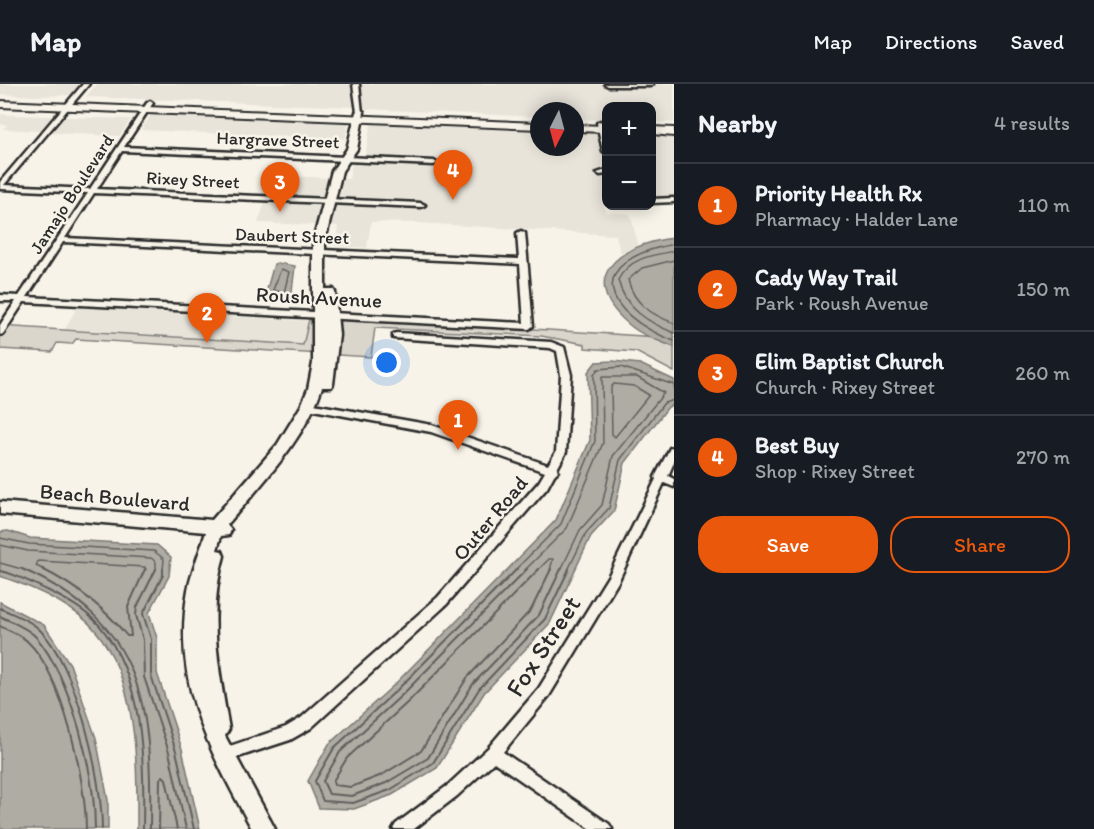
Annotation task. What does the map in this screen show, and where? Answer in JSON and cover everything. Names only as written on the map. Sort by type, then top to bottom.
[{"type":"highway","points":[[0,99],[256,110],[530,126]]},
{"type":"highway","points":[[0,104],[70,103]]},
{"type":"highway","points":[[361,116],[530,120]]},
{"type":"highway","points":[[484,124],[507,119]]},
{"type":"highway","points":[[584,123],[602,126]]},
{"type":"highway","points":[[584,127],[602,126]]},
{"type":"highway","points":[[656,126],[674,127]]},
{"type":"highway","points":[[656,131],[674,132]]},
{"type":"street","points":[[0,186],[86,84]]},
{"type":"street","points":[[264,829],[223,755],[203,705],[196,670],[194,627],[197,589],[221,529],[312,407],[327,316],[321,252],[337,171],[352,149],[361,116],[356,84]]},
{"type":"street","points":[[608,84],[650,84]]},
{"type":"street","name":"Jamajo Boulevard","points":[[0,332],[148,106]]},
{"type":"street","name":"Hargrave Street","points":[[120,149],[434,163]]},
{"type":"street","name":"Rixey Street","points":[[0,186],[422,205]]},
{"type":"street","points":[[656,201],[674,200]]},
{"type":"street","points":[[520,233],[523,262]]},
{"type":"street","name":"Daubert Street","points":[[60,240],[523,262]]},
{"type":"street","name":"Roush Avenue","points":[[0,298],[529,326],[523,262]]},
{"type":"street","name":"Outer Road","points":[[223,755],[290,733],[306,723],[442,601],[536,494],[553,471],[561,452],[566,375],[561,349],[551,345],[396,336]]},
{"type":"street","points":[[312,407],[432,429],[553,471]]},
{"type":"street","name":"Fox Street","points":[[401,829],[452,791],[493,753],[543,692],[587,624],[628,551],[660,477],[674,451]]},
{"type":"street","points":[[660,477],[674,483]]},
{"type":"street","name":"Beach Boulevard","points":[[0,508],[221,529]]},
{"type":"street","points":[[493,753],[604,829]]},
{"type":"shaded area","points":[[0,84],[82,84],[73,95],[36,96],[0,94]]},
{"type":"shaded area","points":[[97,84],[674,84],[674,123],[656,122],[656,102],[602,102],[602,120],[584,119],[584,102],[530,102],[530,117],[363,109],[358,87],[359,107],[86,97]]},
{"type":"shaded area","points":[[152,113],[349,121],[345,139],[141,130]]},
{"type":"shaded area","points":[[0,114],[53,116],[39,131],[3,129],[7,125],[0,124]]},
{"type":"shaded area","points":[[65,117],[131,119],[120,136],[51,133]]},
{"type":"shaded area","points":[[371,123],[530,131],[530,156],[584,156],[584,133],[602,133],[602,210],[630,214],[641,254],[620,252],[616,235],[371,222],[367,248],[335,246],[338,226],[258,223],[265,202],[281,202],[289,176],[349,179],[354,155],[365,155]]},
{"type":"shaded area","points":[[656,135],[674,136],[674,196],[656,198]]},
{"type":"shaded area","points":[[77,307],[308,321],[304,345],[64,331]]},
{"type":"shaded area","points":[[310,315],[674,338],[674,372],[636,352],[585,348],[585,344],[541,336],[375,328],[371,357],[76,339],[72,344],[57,343],[52,352],[0,349],[0,326],[303,345]]},
{"type":"water","points":[[674,238],[674,347],[632,327],[615,310],[606,294],[605,280],[610,267],[621,256],[636,248]]},
{"type":"water","points":[[274,264],[295,266],[291,299],[265,296]]},
{"type":"water","points":[[596,362],[640,364],[674,380],[674,404],[668,407],[625,463],[614,511],[591,536],[550,623],[484,693],[437,768],[392,795],[354,809],[319,808],[308,781],[329,744],[394,685],[556,520],[590,440],[588,372]]},
{"type":"water","points":[[8,531],[30,538],[157,545],[171,557],[169,576],[149,613],[157,638],[157,673],[182,749],[200,829],[137,829],[135,752],[128,699],[120,674],[95,630],[75,612],[51,597],[0,576],[0,532]]},
{"type":"water","points":[[0,602],[44,625],[70,664],[96,738],[108,800],[108,829],[0,829]]},
{"type":"place","name":"Best Buy","points":[[453,200]]},
{"type":"place","name":"Elim Baptist Church","points":[[280,212]]},
{"type":"place","name":"Cady Way Trail","points":[[207,343]]},
{"type":"place","name":"Priority Health Rx","points":[[458,450]]}]
